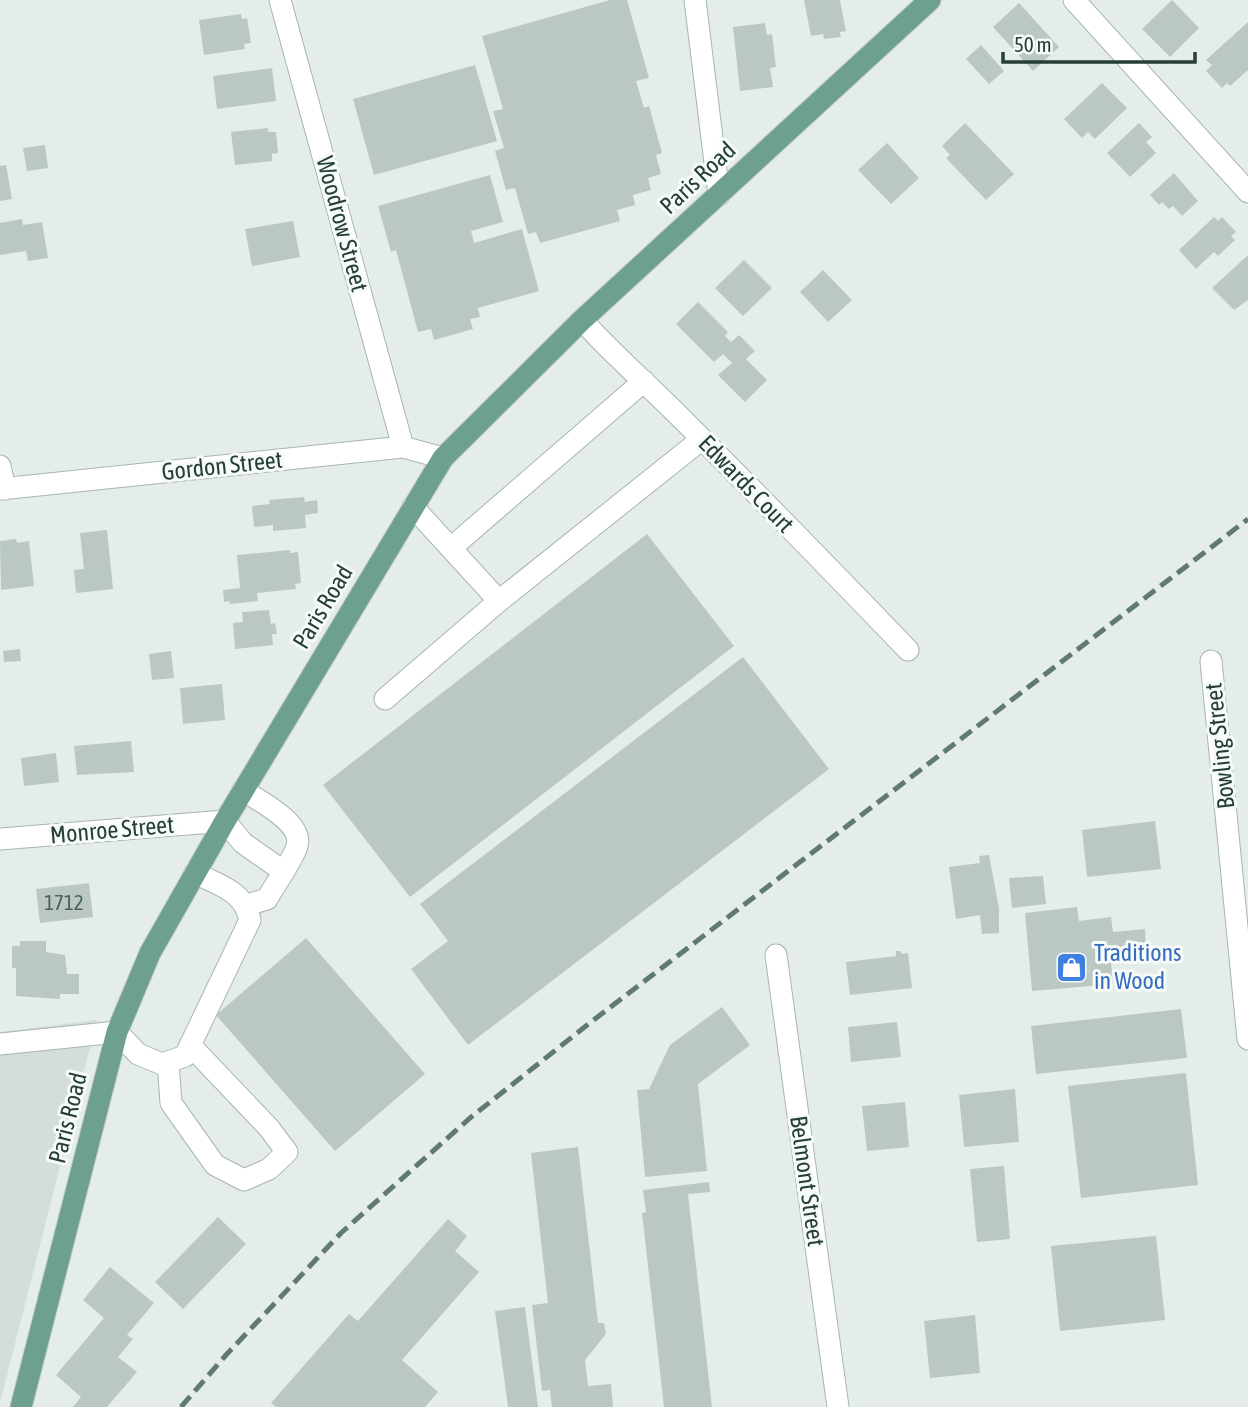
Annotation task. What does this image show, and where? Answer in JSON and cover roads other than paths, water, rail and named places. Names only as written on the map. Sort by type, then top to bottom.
[{"type":"main road","name":"Paris Road","points":[[20,1407],[117,1032],[150,953],[243,790],[443,458],[582,320],[930,0]]},
{"type":"street","name":"Woodrow Street","points":[[281,0],[404,447]]},
{"type":"street","points":[[695,0],[719,195]]},
{"type":"street","points":[[1074,0],[1248,192]]},
{"type":"street","name":"Edwards Court","points":[[582,320],[908,650]]},
{"type":"street","points":[[451,548],[644,381]]},
{"type":"street","points":[[385,699],[499,601],[702,439]]},
{"type":"street","name":"Gordon Street","points":[[3,489],[404,447],[443,458]]},
{"type":"street","points":[[0,466],[3,489]]},
{"type":"street","points":[[414,507],[499,601]]},
{"type":"street","name":"Bowling Street","points":[[1211,661],[1248,1039]]},
{"type":"street","points":[[243,790],[276,812],[295,829],[298,845],[267,899],[247,905]]},
{"type":"street","points":[[225,821],[243,843],[283,871]]},
{"type":"street","name":"Monroe Street","points":[[0,839],[225,821]]},
{"type":"street","points":[[0,1044],[117,1032],[138,1054],[162,1064],[185,1056],[250,920],[247,905],[233,892],[195,873]]},
{"type":"street","name":"Belmont Street","points":[[776,955],[838,1407]]},
{"type":"street","points":[[168,1062],[171,1103],[215,1165],[244,1180],[269,1169],[288,1152],[269,1128],[190,1045]]},
{"type":"railway","points":[[181,1407],[341,1233],[470,1118],[591,1022],[1248,519]]},
{"type":"place","name":"Traditions in Wood","points":[[1071,967]]}]
